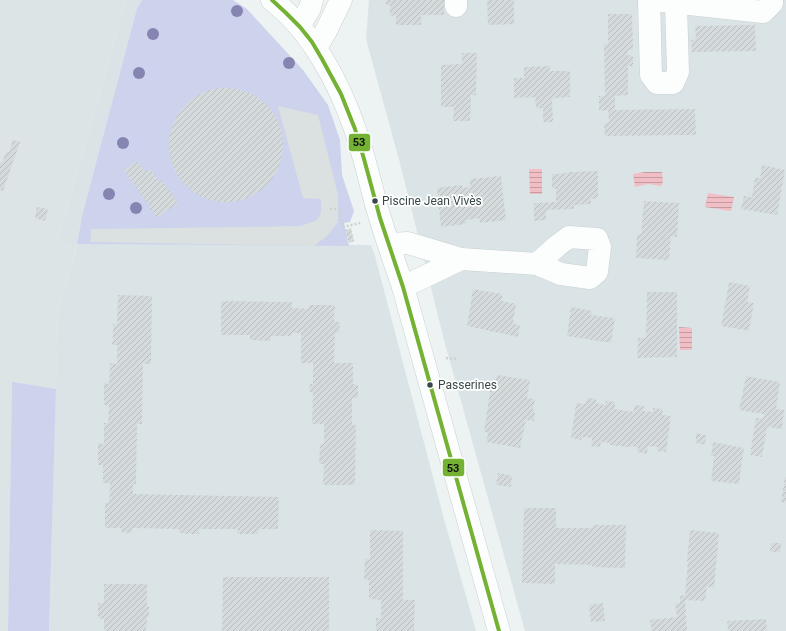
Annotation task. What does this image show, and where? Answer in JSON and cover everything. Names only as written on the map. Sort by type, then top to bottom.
[{"type":"street","points":[[272,0],[278,4],[299,26],[316,48],[337,86],[355,129],[403,287],[499,631]]},
{"type":"street","points":[[299,26],[310,8],[312,0]]},
{"type":"street","points":[[316,48],[326,31],[340,0]]},
{"type":"street","points":[[676,3],[678,72],[673,83],[657,83],[651,75],[649,0],[763,12],[772,3],[772,0]]},
{"type":"street","points":[[389,244],[408,243],[461,259],[537,264]]},
{"type":"street","points":[[403,287],[461,259]]},
{"type":"path","points":[[330,209],[340,209],[343,227],[360,223]]},
{"type":"shaded area","points":[[0,0],[126,0],[57,243],[77,244],[58,312],[56,389],[12,383],[8,631],[0,631]]},
{"type":"shaded area","points":[[126,0],[142,0],[137,8],[82,216],[77,244],[371,245],[444,519],[476,631],[49,631],[58,312],[77,245],[57,243]]},
{"type":"shaded area","points":[[142,0],[233,0],[247,9],[303,70],[328,105],[340,140],[342,175],[354,211],[350,222],[344,223],[349,246],[77,244],[82,216],[137,8]]},
{"type":"shaded area","points":[[369,0],[786,0],[786,631],[525,631],[444,340],[401,167],[366,39]]},
{"type":"shaded area","points":[[278,106],[318,115],[338,195],[338,222],[327,236],[314,246],[90,242],[91,229],[301,226],[317,220],[321,213],[321,199],[303,198]]},
{"type":"shaded area","points":[[529,169],[542,169],[542,194],[530,194]]},
{"type":"shaded area","points":[[662,172],[663,182],[661,186],[648,184],[635,187],[633,174]]},
{"type":"shaded area","points":[[708,193],[734,197],[731,211],[705,207]]},
{"type":"shaded area","points":[[679,327],[692,328],[692,350],[680,350]]},
{"type":"shaded area","points":[[12,382],[56,389],[49,631],[8,631]]},
{"type":"building","points":[[386,0],[444,0],[444,15],[421,15],[421,25],[396,25],[396,15],[390,16],[390,5],[386,5]]},
{"type":"building","points":[[487,0],[514,0],[514,24],[488,25]]},
{"type":"building","points":[[608,14],[632,14],[633,49],[628,50],[627,55],[633,56],[633,66],[628,66],[628,95],[615,96],[615,110],[695,109],[696,135],[605,136],[604,124],[609,123],[608,110],[599,111],[599,96],[605,96],[604,44],[608,44]]},
{"type":"building","points":[[755,25],[756,51],[692,52],[691,40],[696,39],[695,26]]},
{"type":"building","points":[[462,53],[477,53],[476,95],[471,95],[470,121],[453,121],[454,107],[441,107],[441,65],[462,64]]},
{"type":"building","points":[[550,66],[549,71],[570,71],[570,97],[553,98],[553,122],[543,122],[543,108],[536,108],[535,97],[514,98],[514,78],[524,78],[524,67]]},
{"type":"building","points":[[226,88],[237,89],[248,93],[258,98],[266,105],[273,113],[278,123],[282,134],[282,156],[278,167],[273,177],[266,185],[258,192],[248,197],[237,201],[226,202],[215,201],[204,197],[194,192],[186,185],[179,177],[174,167],[170,156],[169,145],[170,134],[174,123],[179,113],[186,105],[194,98],[204,93],[215,89]]},
{"type":"building","points":[[13,140],[20,142],[3,191],[0,190],[0,162],[2,163],[6,152],[9,152]]},
{"type":"building","points":[[137,161],[145,172],[150,169],[159,182],[161,180],[178,203],[157,217],[124,170]]},
{"type":"building","points":[[762,165],[785,170],[777,215],[741,209],[744,196],[752,197],[755,178],[760,178]]},
{"type":"building","points":[[598,171],[598,198],[591,199],[591,204],[574,205],[574,209],[546,210],[546,220],[534,221],[534,203],[556,202],[556,189],[552,188],[552,174]]},
{"type":"building","points":[[501,176],[506,220],[480,223],[479,218],[466,220],[466,224],[441,227],[437,188],[462,185],[462,188],[470,187],[470,179]]},
{"type":"building","points":[[644,201],[679,203],[677,237],[671,236],[669,260],[636,258],[637,234],[641,234]]},
{"type":"building","points":[[37,207],[48,209],[45,221],[35,218]]},
{"type":"building","points":[[351,228],[354,241],[349,243],[345,230]]},
{"type":"building","points":[[729,282],[750,286],[747,302],[754,303],[749,331],[721,326]]},
{"type":"building","points":[[473,289],[502,294],[502,301],[516,304],[513,324],[520,325],[518,337],[467,326]]},
{"type":"building","points":[[647,292],[677,292],[677,357],[637,358],[638,338],[646,338]]},
{"type":"building","points":[[118,295],[152,296],[151,364],[143,364],[142,424],[137,424],[136,484],[133,484],[133,494],[279,497],[278,529],[259,529],[258,534],[237,534],[238,529],[199,529],[199,534],[190,534],[179,533],[179,529],[132,528],[132,533],[121,532],[121,528],[105,528],[105,503],[109,503],[110,483],[103,483],[103,465],[98,465],[98,443],[104,444],[104,423],[108,423],[109,405],[104,405],[104,383],[109,384],[110,363],[117,364],[117,345],[112,345],[113,324],[117,325]]},
{"type":"building","points":[[221,301],[292,302],[292,308],[309,309],[309,305],[335,305],[334,322],[340,322],[339,333],[335,333],[334,363],[353,363],[353,384],[358,385],[358,398],[352,398],[352,425],[356,425],[355,485],[323,485],[324,464],[319,464],[320,445],[324,444],[324,424],[312,424],[313,393],[309,392],[310,384],[313,384],[313,363],[301,363],[301,333],[292,333],[291,336],[271,336],[271,341],[250,340],[250,335],[221,335]]},
{"type":"building","points":[[571,307],[592,311],[591,315],[615,318],[611,343],[567,336]]},
{"type":"building","points":[[497,375],[530,380],[527,398],[535,399],[533,409],[535,411],[534,421],[526,420],[520,448],[486,442],[488,433],[484,431],[491,385],[495,385]]},
{"type":"building","points":[[746,376],[780,382],[776,409],[784,410],[782,429],[767,427],[762,457],[750,455],[756,418],[763,419],[764,414],[739,410]]},
{"type":"building","points":[[587,398],[596,399],[596,403],[605,405],[606,401],[615,402],[615,409],[633,412],[635,405],[644,406],[643,411],[653,412],[653,408],[663,409],[662,415],[671,416],[666,452],[657,451],[657,447],[648,446],[647,454],[637,452],[638,447],[610,445],[610,443],[601,442],[600,447],[591,446],[592,438],[582,437],[581,440],[571,438],[576,403],[585,404]]},
{"type":"building","points":[[696,433],[706,435],[705,445],[696,443]]},
{"type":"building","points":[[713,442],[744,448],[739,484],[711,481],[714,456],[711,456]]},
{"type":"building","points":[[498,473],[512,476],[511,487],[496,485]]},
{"type":"building","points":[[786,477],[786,503],[781,502]]},
{"type":"building","points":[[524,508],[556,508],[556,528],[592,528],[593,525],[626,525],[625,568],[555,564],[555,584],[522,583]]},
{"type":"building","points":[[370,530],[403,531],[403,600],[415,600],[414,631],[376,631],[376,618],[381,618],[381,600],[369,599],[369,580],[364,580],[365,559],[370,559]]},
{"type":"building","points":[[690,530],[719,533],[714,588],[707,587],[705,601],[685,600],[687,631],[652,631],[650,620],[677,617],[675,604],[680,603],[680,596],[685,595]]},
{"type":"building","points":[[771,543],[781,543],[780,552],[770,552]]},
{"type":"building","points":[[223,577],[329,577],[329,631],[222,631]]},
{"type":"building","points":[[104,584],[147,584],[147,606],[149,606],[149,616],[147,617],[146,631],[104,631],[104,619],[98,618],[98,603],[104,603]]},
{"type":"building","points":[[603,603],[605,621],[591,622],[589,605]]},
{"type":"building","points":[[766,619],[767,631],[728,631],[727,621]]},
{"type":"transit line","name":"53","points":[[272,0],[300,27],[312,42],[341,94],[355,129],[380,218],[403,287],[499,631]]},
{"type":"place","name":"Piscine Jean Vivès","points":[[375,201]]},
{"type":"place","name":"Passerines","points":[[430,385]]}]
